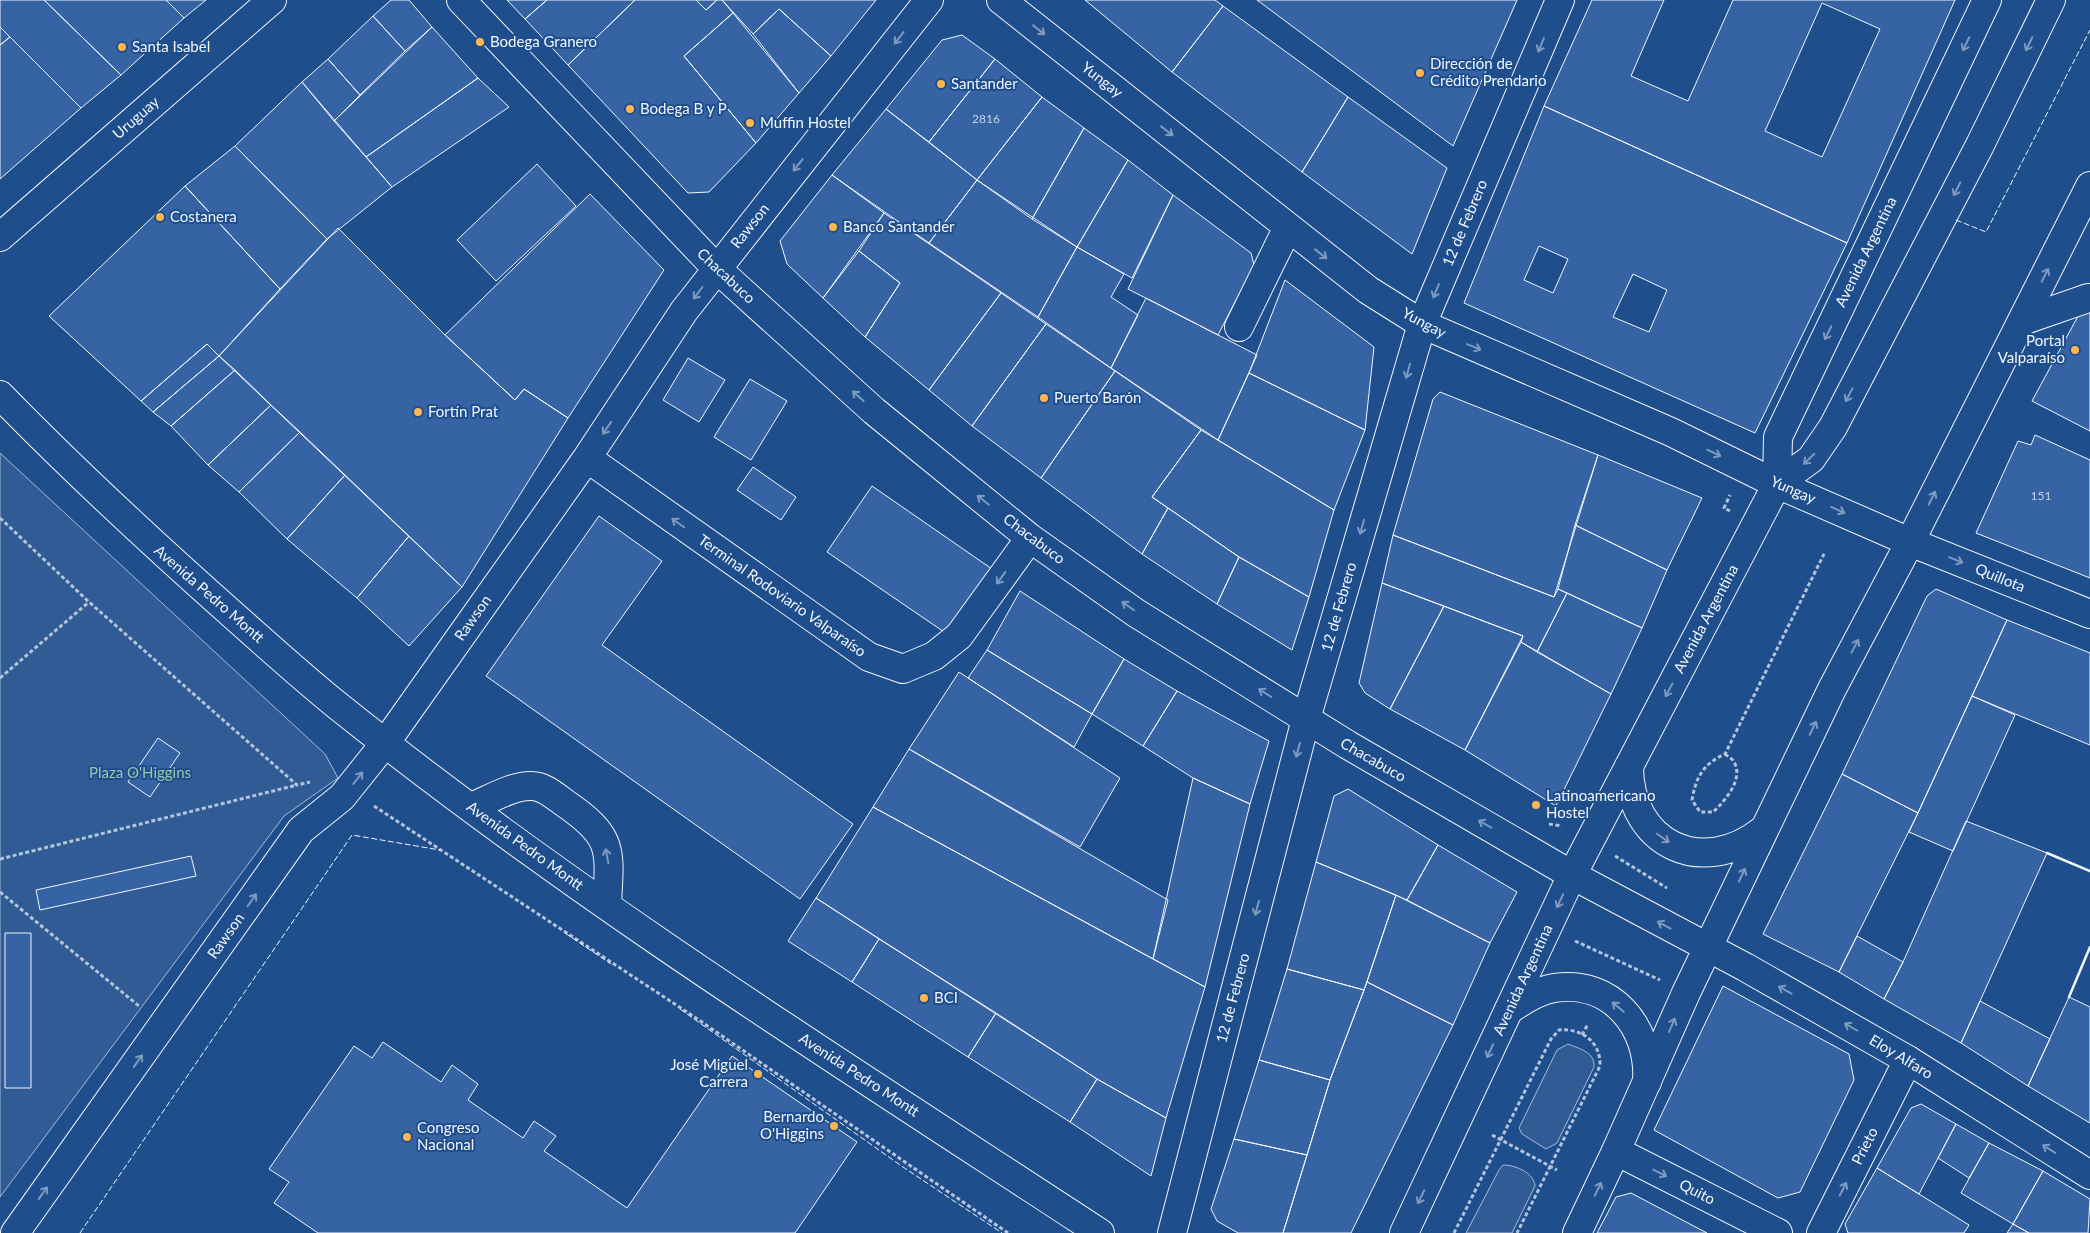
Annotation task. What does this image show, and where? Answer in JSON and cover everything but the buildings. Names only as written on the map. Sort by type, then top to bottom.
[{"type":"street","name":"Uruguay","points":[[0,237],[272,0]]},
{"type":"street","name":"Chacabuco","points":[[461,0],[716,268],[874,411],[1030,538],[1136,613],[1306,719],[1572,875],[1707,948]]},
{"type":"street","name":"Rawson","points":[[15,1233],[301,830],[349,790],[386,742],[587,458],[684,311],[929,0]]},
{"type":"street","name":"Yungay","points":[[1001,0],[1368,290],[1422,324],[1670,432],[1777,484],[1910,542]]},
{"type":"street","name":"12 de Febrero","points":[[1172,1233],[1306,719],[1422,324],[1560,0]]},
{"type":"street","name":"Avenida Argentina","points":[[1404,1233],[1572,875],[1777,484],[1778,437],[1987,0]]},
{"type":"street","points":[[1777,484],[1811,459],[1833,427],[1966,171],[2051,0]]},
{"type":"street","points":[[1577,1233],[1707,948],[1832,689],[1910,542],[2090,186]]},
{"type":"street","points":[[1239,327],[1288,227]]},
{"type":"street","points":[[2022,321],[2088,298]]},
{"type":"street","name":"Avenida Pedro Montt","points":[[0,395],[141,534],[339,707],[471,807],[736,994],[1100,1233]]},
{"type":"street","name":"Terminal Rodoviario Valparaíso","points":[[587,458],[869,657],[903,669],[934,656],[959,636],[1030,538]]},
{"type":"street","name":"Quillota","points":[[1910,542],[2090,614]]},
{"type":"street","points":[[1629,766],[1629,783],[1633,800],[1640,815],[1663,840],[1679,848],[1696,852],[1715,853],[1732,850],[1749,841],[1763,830]]},
{"type":"street","points":[[471,807],[513,790],[533,786],[548,792],[589,820],[602,836],[610,858],[607,904]]},
{"type":"street","name":"Eloy Alfaro","points":[[1707,948],[1746,967],[1908,1060],[2090,1175]]},
{"type":"street","points":[[1509,1010],[1538,992],[1554,988],[1578,988],[1602,996],[1629,1017],[1639,1031],[1648,1064],[1647,1082]]},
{"type":"street","name":"Prieto","points":[[1821,1233],[1908,1060]]},
{"type":"street","name":"Quito","points":[[1616,1151],[1778,1233]]},
{"type":"path","points":[[0,518],[89,602],[298,785]]},
{"type":"path","points":[[1725,754],[1734,762],[1737,777],[1725,801],[1713,812],[1700,812],[1692,800],[1695,783],[1710,761],[1725,754],[1824,554]]},
{"type":"path","points":[[0,678],[89,602]]},
{"type":"path","points":[[0,859],[331,777],[688,1013],[1008,1233]]},
{"type":"path","points":[[1541,823],[1563,826]]},
{"type":"path","points":[[1609,853],[1673,892]]},
{"type":"path","points":[[0,892],[163,1025]]},
{"type":"path","points":[[1567,938],[1665,983]]},
{"type":"path","points":[[1582,1035],[1588,1024]]},
{"type":"path","points":[[1454,1233],[1551,1039],[1559,1030],[1572,1029],[1594,1042],[1601,1055],[1600,1066],[1517,1233]]},
{"type":"path","points":[[1492,1135],[1557,1170]]},
{"type":"green space","name":"Plaza O'Higgins","points":[[0,453],[325,754],[338,778],[284,816],[0,1197]]},
{"type":"green space","points":[[1568,1044],[1589,1054],[1594,1062],[1594,1067],[1557,1143],[1546,1149],[1522,1134],[1519,1128],[1557,1050]]},
{"type":"green space","points":[[1503,1165],[1513,1166],[1524,1171],[1534,1181],[1535,1186],[1512,1233],[1466,1233],[1499,1170]]},
{"type":"fence","points":[[1956,220],[1986,232],[2090,30]]},
{"type":"fence","points":[[80,1233],[352,835],[440,850]]},
{"type":"fence","points":[[565,933],[611,964]]},
{"type":"fence","points":[[680,1009],[900,1165],[1002,1233]]},
{"type":"wall","points":[[2047,853],[2090,871]]},
{"type":"wall","points":[[2069,997],[2090,947]]},
{"type":"place","name":"Bodega Granero","points":[[480,42]]},
{"type":"place","name":"Santa Isabel","points":[[122,47]]},
{"type":"place","name":"Dirección de Crédito Prendario","points":[[1420,73]]},
{"type":"place","name":"Santander","points":[[941,84]]},
{"type":"place","name":"Bodega B y P","points":[[630,109]]},
{"type":"place","name":"Muffin Hostel","points":[[750,123]]},
{"type":"place","name":"Costanera","points":[[160,217]]},
{"type":"place","name":"Banco Santander","points":[[833,227]]},
{"type":"place","name":"Portal Valparaíso","points":[[2075,350]]},
{"type":"place","name":"Puerto Barón","points":[[1044,398]]},
{"type":"place","name":"Fortín Prat","points":[[418,412]]},
{"type":"place","name":"Latinoamericano Hostel","points":[[1536,805]]},
{"type":"place","name":"BCI","points":[[924,998]]},
{"type":"place","name":"José Miguel Carrera","points":[[758,1074]]},
{"type":"place","name":"Bernardo O'Higgins","points":[[834,1126]]},
{"type":"place","name":"Congreso Nacional","points":[[407,1137]]}]
